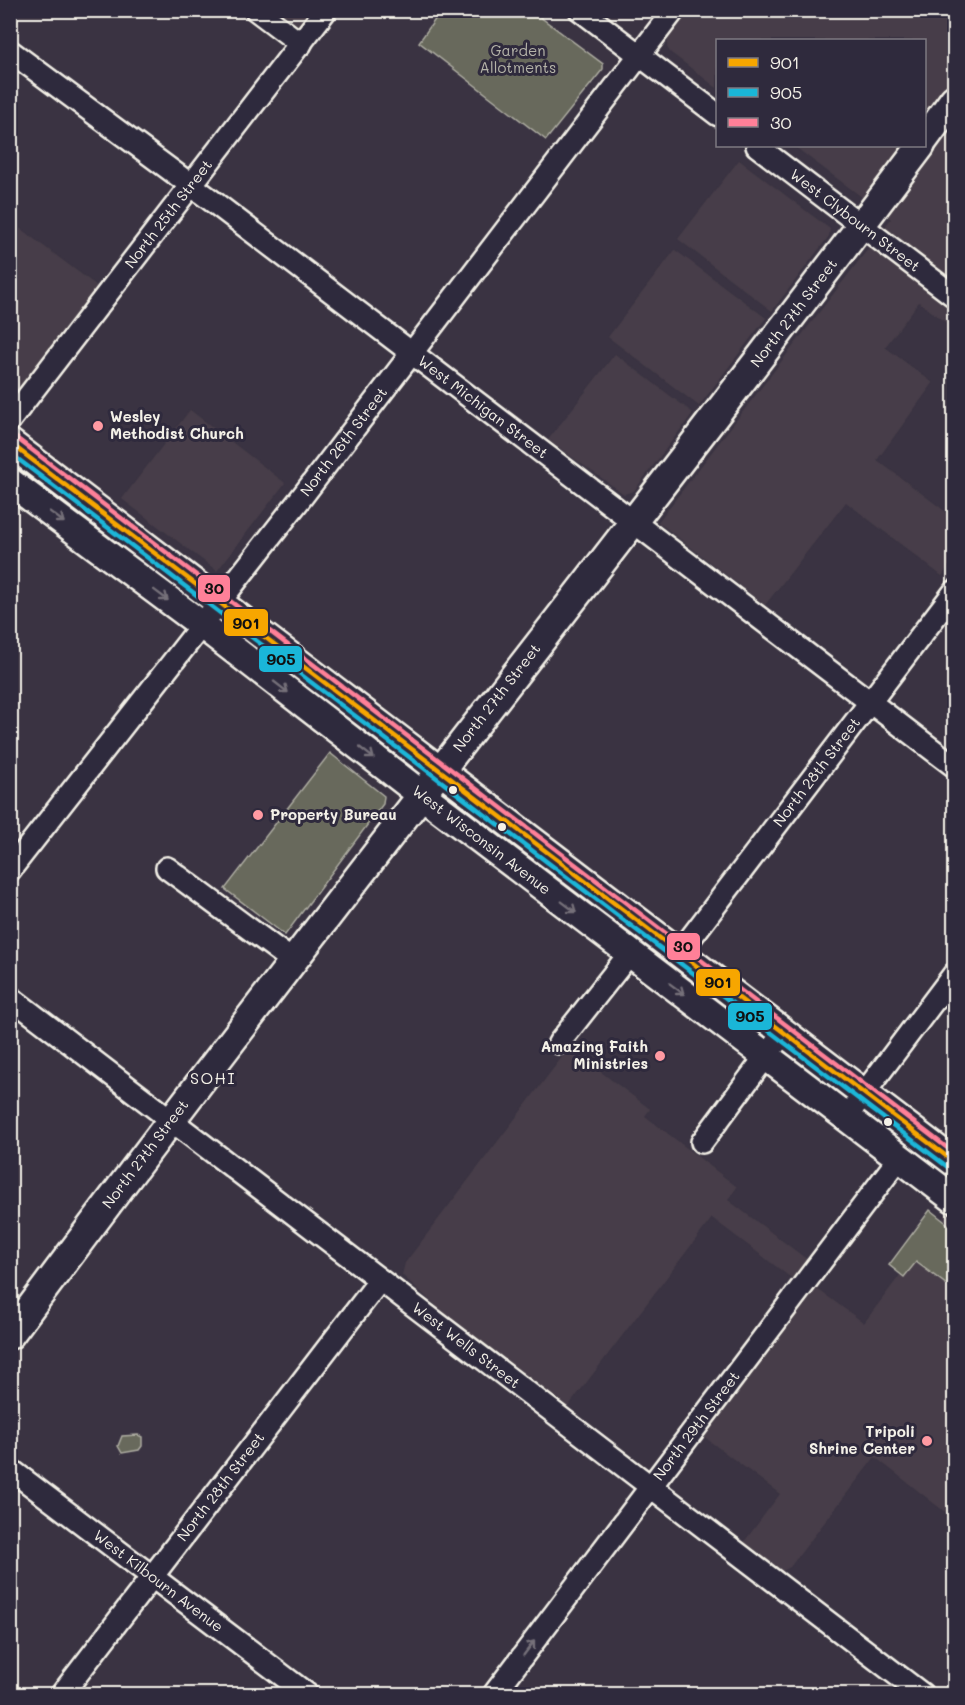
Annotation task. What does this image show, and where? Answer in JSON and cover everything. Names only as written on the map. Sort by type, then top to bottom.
[{"type":"main road","points":[[926,137],[954,99]]},
{"type":"main road","name":"North 27th Street","points":[[10,1335],[172,1120],[920,147]]},
{"type":"main road","name":"West Wisconsin Avenue","points":[[10,443],[954,1162]]},
{"type":"main road","name":"West Wisconsin Avenue","points":[[10,482],[202,625],[954,1199]]},
{"type":"main road","points":[[606,935],[631,936],[648,949],[658,953],[680,952]]},
{"type":"street","points":[[256,10],[301,44]]},
{"type":"street","name":"North 25th Street","points":[[10,420],[326,10]]},
{"type":"street","points":[[580,10],[716,114]]},
{"type":"street","name":"North 26th Street","points":[[10,870],[220,602],[674,10]]},
{"type":"street","name":"West Michigan Street","points":[[10,51],[191,185],[954,766]]},
{"type":"street","name":"West Clybourn Street","points":[[758,147],[954,296]]},
{"type":"street","name":"North 28th Street","points":[[680,952],[954,592]]},
{"type":"street","points":[[167,868],[294,962]]},
{"type":"street","points":[[559,1043],[630,953]]},
{"type":"street","points":[[847,1116],[954,974]]},
{"type":"street","name":"West Wells Street","points":[[10,998],[922,1695]]},
{"type":"street","points":[[702,1142],[784,1032]]},
{"type":"street","name":"North 29th Street","points":[[494,1695],[900,1157]]},
{"type":"street","name":"North 28th Street","points":[[62,1695],[380,1280]]},
{"type":"street","name":"West Kilbourn Avenue","points":[[10,1468],[307,1695]]},
{"type":"shaded area","points":[[267,11],[312,11],[296,32]]},
{"type":"shaded area","points":[[689,11],[954,11],[954,329],[919,302],[885,347],[933,383],[877,460],[954,518],[954,558],[942,576],[846,502],[765,605],[658,522],[891,219],[795,147],[926,147],[926,39],[716,39],[716,87],[670,52],[667,47],[668,39]]},
{"type":"shaded area","points":[[739,160],[830,229],[829,236],[772,311],[678,239]]},
{"type":"shaded area","points":[[10,221],[97,286],[11,402],[10,402]]},
{"type":"shaded area","points":[[675,250],[766,318],[699,406],[608,337]]},
{"type":"shaded area","points":[[615,354],[693,413],[634,491],[624,494],[548,440]]},
{"type":"shaded area","points":[[190,410],[285,483],[217,571],[122,499]]},
{"type":"shaded area","points":[[569,1048],[650,1109],[645,1116],[737,1187],[728,1200],[809,1261],[794,1280],[712,1218],[567,1408],[442,1311],[402,1275],[405,1263]]},
{"type":"shaded area","points":[[947,1213],[954,1218],[954,1519],[875,1457],[790,1567],[782,1571],[744,1542],[780,1494],[703,1436],[816,1288],[864,1323]]},
{"type":"green space","name":"Garden Allotments","points":[[441,11],[532,11],[603,64],[603,69],[546,140],[419,42]]},
{"type":"green space","points":[[330,753],[384,796],[383,804],[285,935],[225,889]]},
{"type":"green space","points":[[930,1210],[954,1229],[954,1290],[916,1262],[904,1277],[889,1265]]},
{"type":"green space","points":[[122,1436],[142,1437],[142,1446],[139,1450],[122,1453],[118,1446]]},
{"type":"transit line","name":"30","points":[[15,437],[954,1153]]},
{"type":"transit line","name":"901","points":[[10,443],[954,1162]]},
{"type":"transit line","name":"905","points":[[10,453],[949,1168]]},
{"type":"place","name":"Wesley Methodist Church","points":[[98,426]]},
{"type":"place","name":"Property Bureau","points":[[258,815]]},
{"type":"place","name":"Amazing Faith Ministries","points":[[660,1056]]},
{"type":"place","name":"Tripoli Shrine Center","points":[[927,1441]]},
{"type":"district","name":"SOHI","points":[[213,1078]]}]
